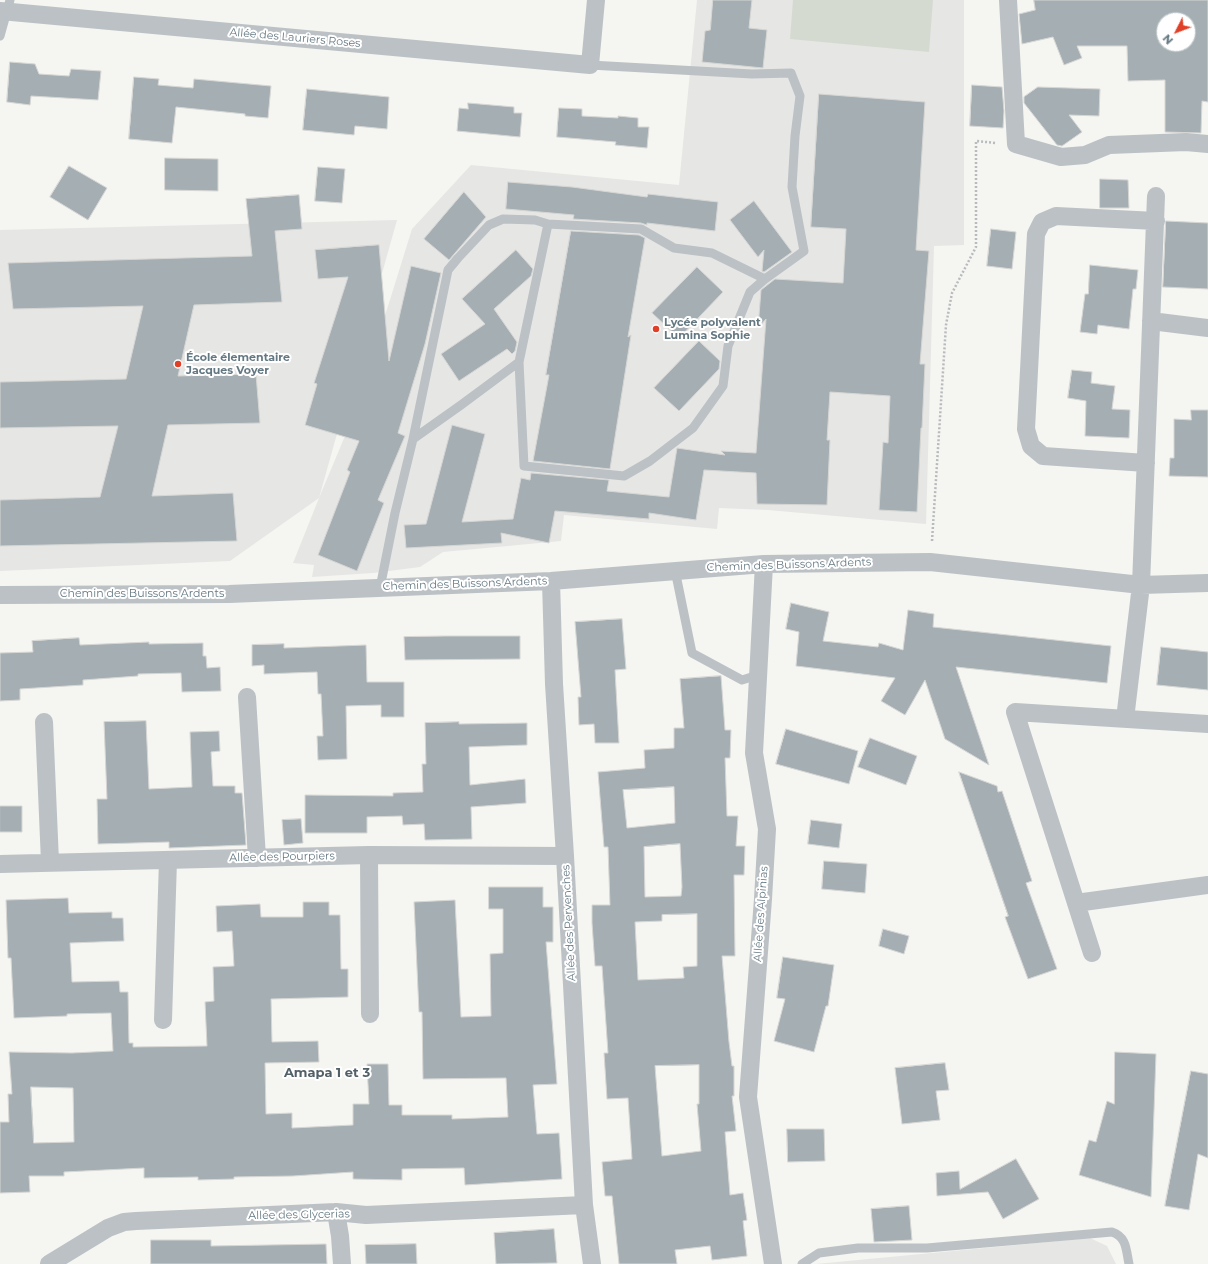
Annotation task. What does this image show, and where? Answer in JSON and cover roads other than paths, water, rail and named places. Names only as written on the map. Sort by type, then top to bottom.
[{"type":"street","points":[[590,65],[596,0]]},
{"type":"street","points":[[1008,0],[1016,144],[1061,157],[1085,155],[1109,145],[1186,142],[1208,144]]},
{"type":"street","name":"Allée des Lauriers Roses","points":[[6,8],[590,65]]},
{"type":"street","points":[[1126,719],[1141,585],[1156,196]]},
{"type":"street","points":[[1146,463],[1044,456],[1031,446],[1026,429],[1036,234],[1042,222],[1056,216],[1156,221]]},
{"type":"street","points":[[1152,321],[1208,328]]},
{"type":"street","name":"Chemin des Buissons Ardents","points":[[0,595],[229,594],[551,581],[764,564],[930,562],[1141,585],[1208,583]]},
{"type":"street","name":"Allée des Alpinias","points":[[764,564],[754,753],[767,829],[748,1097],[773,1264]]},
{"type":"street","name":"Allée des Pervenches","points":[[551,581],[554,684],[584,1206],[592,1264]]},
{"type":"street","points":[[247,697],[258,858]]},
{"type":"street","points":[[1092,953],[1015,712],[1208,724]]},
{"type":"street","points":[[44,722],[50,862]]},
{"type":"street","points":[[369,856],[370,1014]]},
{"type":"street","name":"Allée des Pourpiers","points":[[0,864],[369,856],[565,856]]},
{"type":"street","points":[[164,1020],[168,860]]},
{"type":"street","points":[[1076,903],[1208,886]]},
{"type":"street","name":"Allée des Glycerias","points":[[49,1264],[108,1228],[124,1222],[336,1212],[366,1215],[584,1206]]},
{"type":"street","points":[[336,1212],[340,1236],[342,1264]]},
{"type":"lane","points":[[0,36],[6,8]]},
{"type":"lane","points":[[548,224],[519,362],[524,466],[624,476],[650,461],[693,428],[723,386],[728,346],[750,292],[765,279],[804,251],[792,187],[795,136],[800,96],[791,73],[752,74],[590,65]]},
{"type":"lane","points":[[380,588],[448,270],[489,224],[503,219],[535,220],[548,224],[641,229],[674,248],[712,253],[765,279]]},
{"type":"lane","points":[[413,439],[519,362]]},
{"type":"lane","points":[[675,570],[692,653],[742,680],[758,675]]},
{"type":"lane","points":[[802,1264],[819,1253],[858,1248],[927,1248],[1112,1232],[1120,1235],[1124,1242],[1129,1264]]},
{"type":"place","name":"Lycée polyvalent Lumina Sophie","points":[[656,329]]},
{"type":"place","name":"École élementaire Jacques Voyer","points":[[178,364]]},
{"type":"district","name":"Amapa 1 et 3","points":[[327,1073]]}]
